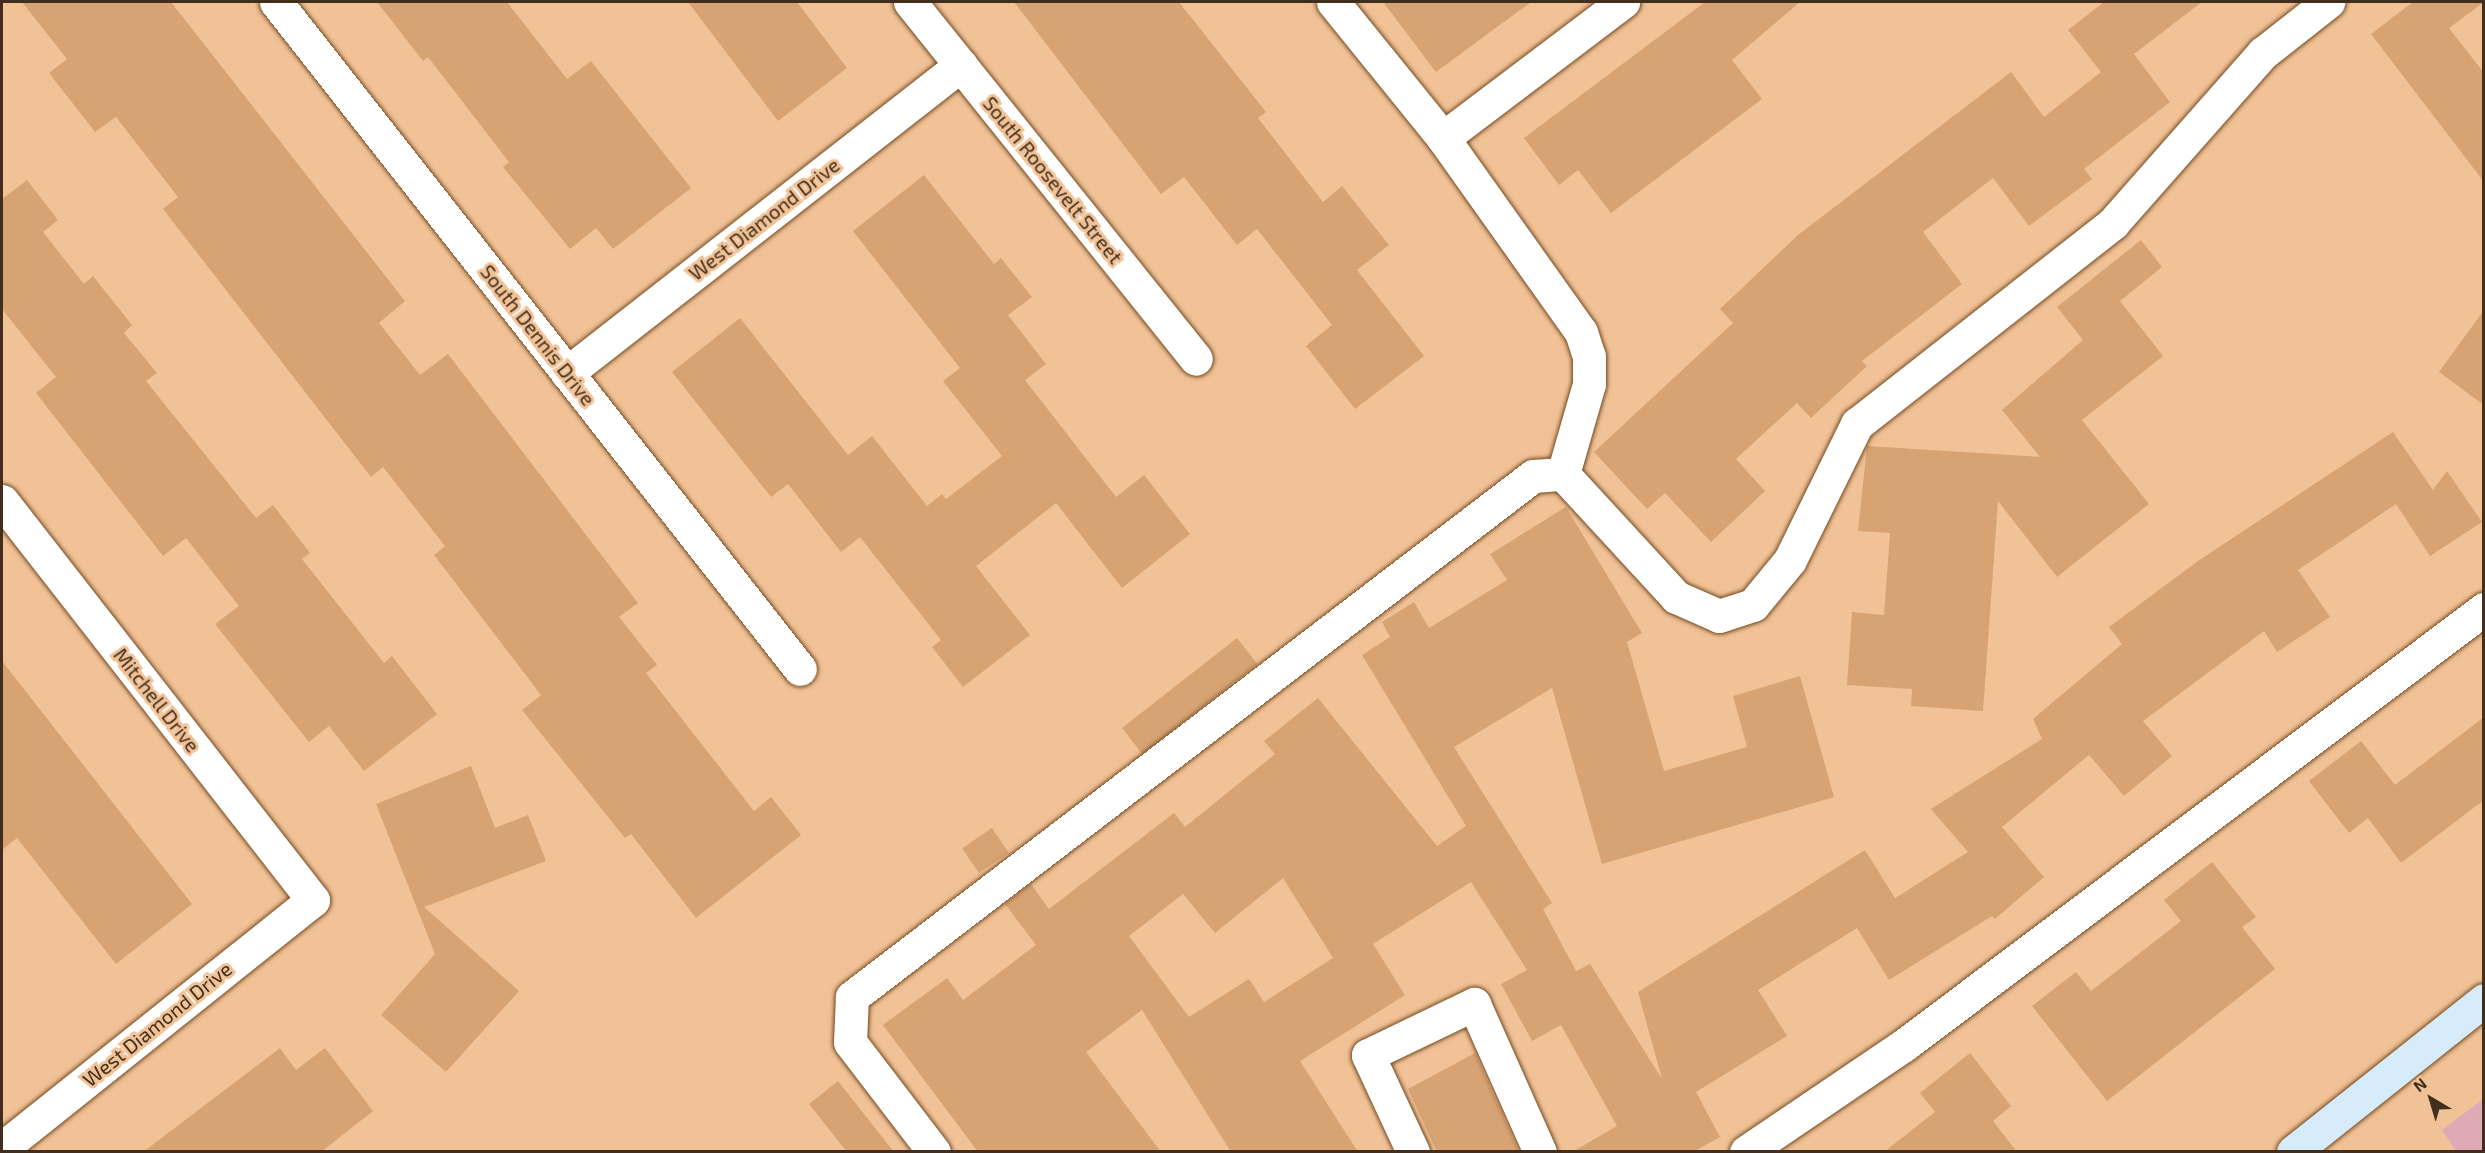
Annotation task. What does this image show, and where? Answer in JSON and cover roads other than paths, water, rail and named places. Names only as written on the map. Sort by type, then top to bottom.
[{"type":"street","name":"South Dennis Drive","points":[[276,2],[800,669]]},
{"type":"street","name":"South Roosevelt Street","points":[[910,2],[1196,359]]},
{"type":"street","points":[[1333,2],[1443,138],[1581,332],[1589,356],[1589,384],[1563,474]]},
{"type":"street","points":[[1443,138],[1623,2]]},
{"type":"street","points":[[1563,474],[1676,597],[1719,616],[1753,605],[1790,560],[1857,424],[2113,223],[2263,54],[2328,2]]},
{"type":"street","name":"West Diamond Drive","points":[[567,373],[961,65]]},
{"type":"street","points":[[934,1152],[850,1042],[852,998],[1533,476],[1563,474]]},
{"type":"street","name":"Mitchell Drive","points":[[2,501],[313,900]]},
{"type":"street","points":[[1746,1152],[1904,1045],[2484,609]]},
{"type":"street","name":"West Diamond Drive","points":[[2,1148],[313,900]]},
{"type":"street","points":[[2447,1028],[2484,991]]},
{"type":"street","points":[[2294,1152],[2484,1000]]},
{"type":"street","points":[[1413,1152],[1368,1054],[1474,1004],[1540,1152]]}]
